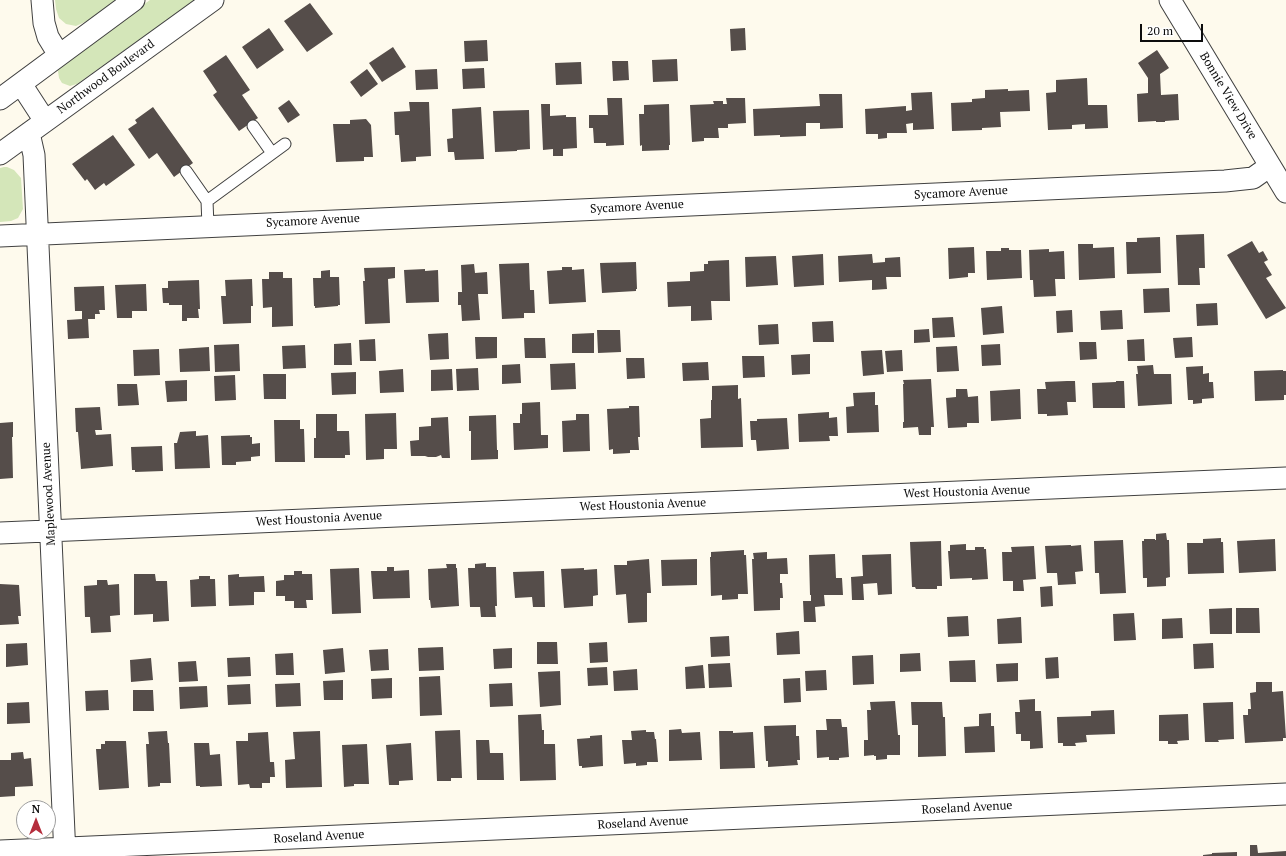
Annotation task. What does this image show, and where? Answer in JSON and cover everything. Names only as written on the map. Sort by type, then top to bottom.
[{"type":"street","points":[[42,0],[44,23],[48,37],[59,55]]},
{"type":"street","points":[[0,99],[134,0]]},
{"type":"street","name":"Northwood Boulevard","points":[[0,154],[213,0]]},
{"type":"street","name":"Bonnie View Drive","points":[[1170,0],[1286,192]]},
{"type":"street","points":[[21,84],[46,120]]},
{"type":"street","name":"Maplewood Avenue","points":[[29,133],[34,155],[38,234],[65,852]]},
{"type":"street","name":"Sycamore Avenue","points":[[0,236],[1231,181],[1253,178],[1270,166]]},
{"type":"street","name":"West Houstonia Avenue","points":[[0,533],[1286,478]]},
{"type":"street","name":"Roseland Avenue","points":[[0,851],[65,852],[1286,794]]},
{"type":"lane","points":[[252,126],[272,153]]},
{"type":"lane","points":[[207,201],[285,144]]},
{"type":"lane","points":[[186,171],[207,201],[208,226]]},
{"type":"green space","points":[[55,0],[117,0],[87,21],[76,26],[66,24],[59,18]]},
{"type":"green space","points":[[150,0],[195,0],[77,84],[70,86],[62,83],[59,78],[59,67]]},
{"type":"green space","points":[[4,167],[14,170],[21,178],[23,209],[18,218],[11,221],[0,222],[0,168]]},
{"type":"building","points":[[310,3],[333,34],[307,52],[284,21]]},
{"type":"building","points":[[269,28],[284,50],[257,69],[242,47]]},
{"type":"building","points":[[745,28],[746,50],[731,51],[730,29]]},
{"type":"building","points":[[487,40],[488,61],[465,62],[464,41]]},
{"type":"building","points":[[393,47],[406,67],[382,82],[369,63]]},
{"type":"building","points":[[1157,50],[1169,68],[1160,74],[1161,95],[1178,94],[1179,120],[1165,122],[1138,122],[1137,94],[1148,93],[1148,78],[1138,63]]},
{"type":"building","points":[[226,55],[250,90],[242,95],[258,118],[239,131],[213,95],[217,92],[203,71]]},
{"type":"building","points":[[677,59],[678,81],[653,82],[652,60]]},
{"type":"building","points":[[612,61],[628,61],[629,80],[613,81]]},
{"type":"building","points":[[581,62],[582,84],[556,85],[555,63]]},
{"type":"building","points":[[484,68],[485,88],[463,89],[462,69]]},
{"type":"building","points":[[367,69],[378,84],[361,97],[350,82]]},
{"type":"building","points":[[437,69],[438,89],[416,90],[415,70]]},
{"type":"building","points":[[1087,78],[1088,105],[1107,105],[1108,128],[1085,129],[1085,124],[1072,125],[1072,129],[1048,130],[1046,93],[1056,92],[1056,80]]},
{"type":"building","points":[[1008,89],[1008,91],[1029,90],[1030,111],[1000,112],[1001,127],[982,128],[982,130],[952,131],[951,103],[972,102],[972,99],[985,98],[985,90]]},
{"type":"building","points":[[932,92],[934,129],[913,130],[913,123],[906,124],[907,133],[887,133],[887,138],[878,139],[878,134],[866,134],[865,109],[906,106],[906,111],[912,110],[911,93]]},
{"type":"building","points":[[819,94],[842,94],[843,128],[820,129],[820,123],[806,123],[806,136],[754,136],[753,109],[820,106]]},
{"type":"building","points":[[607,98],[622,98],[624,145],[606,146],[606,143],[594,143],[593,128],[589,128],[589,115],[608,115]]},
{"type":"building","points":[[726,98],[745,98],[746,123],[728,124],[728,128],[718,128],[719,138],[704,138],[704,141],[692,142],[690,105],[714,104],[713,101],[723,101],[723,104],[727,104]]},
{"type":"building","points":[[289,100],[300,115],[288,123],[278,108]]},
{"type":"building","points":[[409,102],[429,102],[431,156],[416,157],[416,161],[401,162],[399,135],[395,135],[394,112],[410,111]]},
{"type":"building","points":[[541,104],[550,104],[550,116],[566,115],[566,117],[576,117],[577,148],[563,149],[563,156],[553,156],[553,149],[543,150]]},
{"type":"building","points":[[669,104],[669,150],[642,151],[642,145],[640,146],[639,114],[644,114],[644,105]]},
{"type":"building","points":[[153,107],[193,163],[174,177],[157,153],[149,159],[128,129],[137,123],[135,120]]},
{"type":"building","points":[[481,107],[484,159],[455,160],[454,152],[448,152],[447,139],[453,138],[452,109]]},
{"type":"building","points":[[529,110],[530,149],[495,152],[493,111]]},
{"type":"building","points":[[366,119],[371,125],[373,157],[364,157],[364,161],[336,162],[333,124],[350,124],[350,120]]},
{"type":"building","points":[[113,135],[135,165],[106,186],[104,183],[95,190],[87,179],[85,181],[72,164]]},
{"type":"building","points":[[1204,234],[1205,268],[1199,268],[1200,285],[1178,285],[1176,235]]},
{"type":"building","points":[[1160,237],[1161,273],[1127,274],[1126,242],[1137,242],[1137,238]]},
{"type":"building","points":[[1252,241],[1259,253],[1263,251],[1268,260],[1264,262],[1272,275],[1266,278],[1286,308],[1266,319],[1227,255]]},
{"type":"building","points":[[1078,244],[1093,244],[1093,248],[1114,247],[1115,278],[1079,280]]},
{"type":"building","points":[[974,247],[975,273],[968,273],[968,277],[949,279],[948,248]]},
{"type":"building","points":[[1001,248],[1021,250],[1022,278],[987,280],[986,251],[1001,251]]},
{"type":"building","points":[[1049,249],[1049,252],[1064,251],[1065,279],[1055,279],[1056,296],[1034,297],[1033,280],[1030,280],[1029,250]]},
{"type":"building","points":[[823,254],[824,285],[794,287],[792,256]]},
{"type":"building","points":[[872,254],[873,263],[885,262],[885,258],[900,257],[901,277],[886,277],[887,289],[872,290],[872,280],[839,282],[838,256]]},
{"type":"building","points":[[776,256],[778,285],[746,287],[745,257]]},
{"type":"building","points":[[729,260],[730,301],[711,301],[712,320],[691,321],[691,306],[668,307],[667,282],[690,281],[690,272],[704,271],[704,264],[708,264],[708,261]]},
{"type":"building","points":[[636,262],[636,291],[602,293],[600,263]]},
{"type":"building","points":[[529,263],[530,290],[534,290],[535,313],[524,313],[524,318],[502,319],[499,264]]},
{"type":"building","points":[[474,264],[475,273],[487,272],[488,294],[478,294],[480,320],[462,321],[461,305],[458,305],[458,292],[462,292],[461,265]]},
{"type":"building","points":[[395,267],[395,278],[388,279],[390,323],[365,324],[363,281],[365,281],[364,268]]},
{"type":"building","points":[[562,267],[572,267],[572,270],[584,269],[586,302],[549,304],[547,271],[562,270]]},
{"type":"building","points":[[425,269],[425,271],[438,270],[439,302],[406,303],[404,270]]},
{"type":"building","points":[[330,270],[330,277],[339,277],[340,305],[315,308],[313,278],[321,278],[321,271]]},
{"type":"building","points":[[269,272],[283,272],[283,278],[292,278],[293,326],[272,327],[272,307],[263,308],[262,279],[269,279]]},
{"type":"building","points":[[252,279],[253,306],[251,306],[251,323],[223,324],[221,296],[226,296],[225,280]]},
{"type":"building","points":[[199,280],[199,318],[187,318],[187,321],[182,321],[182,305],[169,305],[169,303],[163,303],[162,288],[168,288],[168,281]]},
{"type":"building","points":[[146,284],[147,311],[132,311],[132,318],[117,318],[115,285]]},
{"type":"building","points":[[104,286],[105,310],[99,310],[100,314],[95,314],[95,319],[88,319],[89,338],[68,339],[67,320],[82,319],[82,311],[75,311],[74,287]]},
{"type":"building","points":[[1169,288],[1170,312],[1144,313],[1143,289]]},
{"type":"building","points":[[1217,303],[1218,325],[1197,326],[1196,304]]},
{"type":"building","points":[[1002,306],[1004,333],[983,335],[981,308]]},
{"type":"building","points":[[1072,310],[1073,332],[1057,333],[1056,311]]},
{"type":"building","points":[[1122,310],[1123,329],[1101,330],[1100,311]]},
{"type":"building","points":[[953,317],[955,337],[933,338],[932,318]]},
{"type":"building","points":[[833,321],[834,342],[813,342],[812,322]]},
{"type":"building","points":[[778,324],[779,344],[759,345],[758,325]]},
{"type":"building","points":[[929,329],[930,342],[914,343],[914,330]]},
{"type":"building","points":[[597,330],[620,330],[621,352],[598,353]]},
{"type":"building","points":[[448,333],[449,359],[430,360],[428,334]]},
{"type":"building","points":[[594,333],[594,353],[572,353],[572,334]]},
{"type":"building","points":[[475,337],[497,337],[497,358],[476,359]]},
{"type":"building","points":[[1192,337],[1193,357],[1175,358],[1173,338]]},
{"type":"building","points":[[524,338],[545,338],[546,358],[525,358]]},
{"type":"building","points":[[375,339],[376,361],[360,361],[359,340]]},
{"type":"building","points":[[1144,339],[1145,361],[1128,361],[1127,340]]},
{"type":"building","points":[[1079,342],[1096,342],[1097,359],[1080,360]]},
{"type":"building","points":[[351,343],[352,365],[334,365],[334,344]]},
{"type":"building","points":[[239,344],[240,371],[215,372],[214,345]]},
{"type":"building","points":[[1000,344],[1001,365],[982,366],[981,345]]},
{"type":"building","points":[[305,345],[306,368],[283,369],[282,346]]},
{"type":"building","points":[[957,346],[959,371],[937,372],[936,347]]},
{"type":"building","points":[[209,347],[210,371],[180,372],[179,349]]},
{"type":"building","points":[[159,349],[160,375],[134,376],[133,350]]},
{"type":"building","points":[[882,350],[884,374],[863,376],[861,351]]},
{"type":"building","points":[[902,350],[903,371],[887,372],[885,351]]},
{"type":"building","points":[[810,354],[810,374],[792,375],[791,355]]},
{"type":"building","points":[[742,356],[764,356],[765,377],[743,378]]},
{"type":"building","points":[[626,358],[644,358],[645,378],[627,379]]},
{"type":"building","points":[[708,362],[709,380],[683,381],[682,363]]},
{"type":"building","points":[[575,363],[576,389],[551,390],[550,364]]},
{"type":"building","points":[[520,364],[521,383],[502,384],[502,365]]},
{"type":"building","points":[[1153,365],[1154,374],[1171,374],[1172,404],[1138,406],[1137,366]]},
{"type":"building","points":[[1203,366],[1203,374],[1209,373],[1209,382],[1213,382],[1214,398],[1202,399],[1202,403],[1193,404],[1193,400],[1188,400],[1186,367]]},
{"type":"building","points":[[478,368],[479,390],[457,391],[456,369]]},
{"type":"building","points":[[403,369],[404,392],[380,393],[379,371]]},
{"type":"building","points":[[452,369],[453,390],[431,391],[431,370]]},
{"type":"building","points":[[1254,371],[1286,371],[1286,395],[1284,395],[1284,400],[1255,401]]},
{"type":"building","points":[[356,372],[356,394],[332,395],[331,373]]},
{"type":"building","points":[[263,374],[286,374],[286,399],[264,399]]},
{"type":"building","points":[[235,375],[236,400],[215,401],[214,376]]},
{"type":"building","points":[[931,379],[934,427],[931,427],[931,435],[919,435],[918,427],[903,428],[903,380]]},
{"type":"building","points":[[187,380],[187,401],[167,402],[165,381]]},
{"type":"building","points":[[1075,381],[1076,402],[1067,402],[1068,415],[1047,416],[1047,414],[1038,414],[1037,389],[1046,389],[1045,382]]},
{"type":"building","points":[[1124,381],[1125,408],[1093,408],[1092,383]]},
{"type":"building","points":[[117,384],[137,384],[139,405],[118,406]]},
{"type":"building","points":[[738,385],[738,399],[741,398],[743,447],[701,448],[700,419],[711,418],[712,386]]},
{"type":"building","points":[[956,389],[967,389],[968,397],[978,396],[979,423],[967,423],[967,427],[948,428],[946,398],[956,397]]},
{"type":"building","points":[[1020,389],[1021,419],[991,421],[990,391]]},
{"type":"building","points":[[875,392],[875,405],[878,405],[879,432],[847,433],[846,407],[854,406],[853,393]]},
{"type":"building","points":[[540,402],[541,435],[548,435],[548,448],[514,450],[513,423],[520,423],[522,403]]},
{"type":"building","points":[[629,406],[639,406],[639,450],[630,450],[630,453],[613,454],[613,449],[609,450],[607,409],[629,408]]},
{"type":"building","points":[[100,407],[102,430],[95,430],[96,435],[111,434],[113,466],[81,469],[78,432],[76,432],[75,408]]},
{"type":"building","points":[[829,412],[829,418],[837,417],[838,436],[829,436],[830,441],[799,442],[798,414]]},
{"type":"building","points":[[396,413],[397,449],[384,449],[384,459],[366,460],[365,414]]},
{"type":"building","points":[[316,414],[337,414],[337,431],[349,431],[350,455],[345,455],[345,458],[314,458]]},
{"type":"building","points":[[576,414],[589,414],[590,451],[563,452],[562,421],[576,420]]},
{"type":"building","points":[[496,415],[498,459],[471,460],[471,431],[469,431],[469,416]]},
{"type":"building","points":[[448,417],[450,458],[442,458],[441,455],[436,457],[411,456],[410,441],[419,440],[419,427],[431,426],[431,418]]},
{"type":"building","points":[[787,418],[789,449],[757,451],[756,440],[751,440],[750,421],[757,421],[757,419]]},
{"type":"building","points":[[274,420],[300,420],[300,429],[304,429],[305,462],[275,462]]},
{"type":"building","points":[[13,422],[13,478],[0,479],[0,423]]},
{"type":"building","points":[[196,431],[196,436],[208,435],[210,468],[175,469],[174,443],[177,443],[180,432]]},
{"type":"building","points":[[250,435],[250,437],[252,437],[252,444],[260,443],[260,456],[251,457],[251,461],[236,462],[236,465],[222,465],[221,436]]},
{"type":"building","points":[[162,446],[163,471],[135,472],[135,470],[132,470],[131,447]]},
{"type":"building","points":[[1166,533],[1167,540],[1169,540],[1170,577],[1166,578],[1166,586],[1147,587],[1147,578],[1143,578],[1142,541],[1144,541],[1144,539],[1156,540],[1156,534]]},
{"type":"building","points":[[1221,538],[1221,542],[1223,542],[1224,573],[1188,574],[1187,543],[1203,543],[1203,539]]},
{"type":"building","points":[[1275,539],[1276,571],[1239,573],[1237,541]]},
{"type":"building","points":[[1123,540],[1126,593],[1100,594],[1099,573],[1095,573],[1094,541]]},
{"type":"building","points":[[941,541],[942,586],[937,586],[937,589],[916,589],[915,587],[912,587],[910,542]]},
{"type":"building","points":[[966,544],[966,550],[975,550],[975,547],[984,547],[984,549],[986,549],[988,579],[950,579],[948,551],[950,551],[950,545]]},
{"type":"building","points":[[1081,545],[1083,571],[1075,572],[1076,584],[1058,585],[1057,573],[1047,573],[1045,546]]},
{"type":"building","points":[[1034,546],[1036,579],[1023,580],[1024,591],[1013,591],[1013,581],[1003,581],[1002,552],[1012,552],[1011,547]]},
{"type":"building","points":[[744,550],[744,555],[746,555],[748,594],[738,594],[738,599],[722,600],[722,595],[711,596],[711,552]]},
{"type":"building","points":[[767,552],[767,559],[787,558],[788,574],[780,574],[783,598],[780,598],[780,610],[754,611],[753,553]]},
{"type":"building","points":[[835,554],[836,578],[842,578],[843,595],[824,595],[825,606],[815,607],[816,622],[804,622],[803,601],[811,601],[809,555]]},
{"type":"building","points":[[891,554],[892,594],[878,595],[877,583],[863,584],[864,600],[852,600],[851,577],[863,576],[862,555]]},
{"type":"building","points":[[649,559],[651,593],[647,593],[647,622],[628,623],[626,594],[616,595],[614,565],[627,565],[627,561]]},
{"type":"building","points":[[697,559],[697,585],[662,586],[661,560]]},
{"type":"building","points":[[486,563],[486,567],[496,567],[496,617],[481,617],[480,607],[470,607],[468,568],[475,568],[475,564]]},
{"type":"building","points":[[446,564],[456,564],[459,606],[431,608],[429,600],[428,569],[447,568]]},
{"type":"building","points":[[387,567],[394,567],[394,571],[409,570],[410,598],[373,599],[371,571],[387,571]]},
{"type":"building","points":[[359,568],[361,613],[332,614],[330,569]]},
{"type":"building","points":[[584,568],[584,570],[597,569],[598,595],[593,596],[593,606],[564,608],[561,569]]},
{"type":"building","points":[[294,571],[302,571],[302,574],[312,574],[313,600],[306,600],[307,608],[294,608],[294,601],[285,601],[285,596],[276,596],[276,581],[284,580],[284,575],[294,575]]},
{"type":"building","points":[[544,571],[545,607],[533,607],[532,597],[515,598],[513,572]]},
{"type":"building","points":[[134,574],[155,574],[156,581],[167,581],[169,621],[153,622],[153,614],[134,615]]},
{"type":"building","points":[[239,574],[239,577],[264,576],[265,592],[254,592],[254,605],[229,606],[228,575]]},
{"type":"building","points":[[199,576],[210,576],[210,579],[215,579],[216,606],[191,607],[190,580],[199,579]]},
{"type":"building","points":[[97,580],[107,580],[108,585],[119,584],[120,615],[110,616],[111,632],[91,633],[90,617],[85,617],[84,586],[97,585]]},
{"type":"building","points":[[0,584],[19,585],[21,616],[18,616],[19,624],[0,625]]},
{"type":"building","points":[[1052,586],[1053,606],[1041,607],[1040,587]]},
{"type":"building","points":[[1232,608],[1232,634],[1210,634],[1209,609]]},
{"type":"building","points":[[1236,608],[1259,608],[1260,633],[1236,633]]},
{"type":"building","points":[[1134,613],[1136,640],[1114,641],[1113,614]]},
{"type":"building","points":[[968,616],[969,636],[948,637],[947,617]]},
{"type":"building","points":[[1021,617],[1022,643],[998,644],[997,619]]},
{"type":"building","points":[[1182,618],[1183,638],[1162,639],[1162,619]]},
{"type":"building","points":[[799,631],[800,654],[777,655],[776,633]]},
{"type":"building","points":[[729,636],[730,656],[711,657],[710,637]]},
{"type":"building","points":[[537,642],[557,642],[558,664],[537,664]]},
{"type":"building","points":[[607,642],[608,662],[590,663],[589,643]]},
{"type":"building","points":[[27,643],[28,665],[6,667],[6,644]]},
{"type":"building","points":[[1213,643],[1214,668],[1194,669],[1193,644]]},
{"type":"building","points":[[443,647],[444,670],[419,671],[418,648]]},
{"type":"building","points":[[343,648],[345,672],[325,674],[323,650]]},
{"type":"building","points":[[512,648],[512,668],[494,669],[493,649]]},
{"type":"building","points":[[388,649],[389,670],[371,671],[369,650]]},
{"type":"building","points":[[293,653],[294,675],[276,675],[275,654]]},
{"type":"building","points":[[920,653],[921,671],[900,672],[900,654]]},
{"type":"building","points":[[873,655],[874,684],[853,685],[852,656]]},
{"type":"building","points":[[250,657],[251,676],[228,677],[227,658]]},
{"type":"building","points":[[1058,657],[1059,678],[1046,679],[1045,658]]},
{"type":"building","points":[[151,658],[153,680],[131,682],[130,660]]},
{"type":"building","points":[[975,660],[976,682],[950,682],[949,661]]},
{"type":"building","points":[[196,661],[198,681],[179,682],[178,662]]},
{"type":"building","points":[[730,663],[732,687],[709,688],[708,664]]},
{"type":"building","points":[[1018,663],[1018,681],[997,682],[996,664]]},
{"type":"building","points":[[703,665],[705,688],[686,689],[685,667]]},
{"type":"building","points":[[607,667],[608,685],[588,686],[587,668]]},
{"type":"building","points":[[637,669],[638,690],[614,691],[613,671]]},
{"type":"building","points":[[826,670],[827,690],[806,691],[805,671]]},
{"type":"building","points":[[560,671],[561,705],[540,707],[538,672]]},
{"type":"building","points":[[440,676],[442,715],[420,716],[419,677]]},
{"type":"building","points":[[392,678],[392,698],[372,699],[371,679]]},
{"type":"building","points":[[800,678],[801,702],[784,703],[783,679]]},
{"type":"building","points":[[343,680],[343,700],[324,700],[323,681]]},
{"type":"building","points":[[1256,682],[1272,682],[1272,692],[1283,691],[1286,738],[1283,738],[1283,741],[1245,743],[1243,715],[1248,715],[1248,709],[1251,709],[1250,693],[1256,692]]},
{"type":"building","points":[[300,683],[301,706],[276,707],[275,684]]},
{"type":"building","points":[[512,683],[513,706],[490,707],[489,684]]},
{"type":"building","points":[[250,684],[251,704],[228,705],[227,685]]},
{"type":"building","points":[[207,686],[208,707],[180,709],[179,687]]},
{"type":"building","points":[[108,690],[109,710],[86,711],[85,691]]},
{"type":"building","points":[[133,690],[153,690],[154,711],[133,711]]},
{"type":"building","points":[[1035,699],[1035,711],[1041,711],[1043,748],[1030,749],[1030,741],[1021,741],[1021,734],[1016,734],[1015,712],[1020,712],[1019,700]]},
{"type":"building","points":[[895,701],[898,735],[900,735],[900,755],[887,755],[887,759],[876,760],[876,756],[874,755],[864,756],[864,740],[868,740],[867,710],[871,710],[870,702]]},
{"type":"building","points":[[29,702],[30,723],[7,724],[7,703]]},
{"type":"building","points":[[911,702],[942,702],[943,717],[945,717],[946,756],[918,757],[918,725],[912,725]]},
{"type":"building","points":[[1233,702],[1234,739],[1218,740],[1219,742],[1205,742],[1203,703]]},
{"type":"building","points":[[1114,710],[1115,734],[1086,735],[1087,742],[1075,743],[1076,746],[1063,746],[1063,743],[1058,743],[1057,717],[1091,716],[1091,711]]},
{"type":"building","points":[[991,713],[991,726],[994,726],[995,752],[965,753],[964,727],[979,726],[979,714]]},
{"type":"building","points":[[541,714],[542,730],[544,730],[544,744],[555,744],[556,780],[520,781],[518,715]]},
{"type":"building","points":[[1188,714],[1189,740],[1177,741],[1178,744],[1168,744],[1168,741],[1159,741],[1159,715]]},
{"type":"building","points":[[826,719],[841,719],[842,727],[847,727],[849,757],[839,758],[839,760],[829,760],[829,757],[817,758],[816,730],[827,730]]},
{"type":"building","points":[[796,725],[796,736],[799,736],[800,760],[797,760],[798,765],[768,767],[768,761],[766,761],[764,726]]},
{"type":"building","points":[[681,729],[682,733],[700,732],[702,760],[669,761],[669,730]]},
{"type":"building","points":[[460,730],[462,778],[451,778],[451,781],[437,781],[435,731]]},
{"type":"building","points":[[646,730],[646,732],[654,732],[658,762],[647,762],[647,765],[636,766],[636,763],[624,764],[622,740],[632,740],[631,731]]},
{"type":"building","points":[[167,731],[171,783],[160,783],[160,786],[148,787],[146,744],[149,744],[148,732]]},
{"type":"building","points":[[320,731],[322,787],[286,788],[285,760],[295,759],[293,732]]},
{"type":"building","points":[[719,731],[733,731],[733,733],[753,732],[755,768],[720,769]]},
{"type":"building","points":[[268,732],[270,762],[274,762],[275,777],[270,777],[270,783],[262,783],[262,788],[250,788],[249,784],[238,785],[236,741],[248,741],[248,733]]},
{"type":"building","points":[[602,735],[603,766],[582,768],[582,766],[579,766],[577,739]]},
{"type":"building","points":[[476,740],[489,740],[490,753],[503,753],[504,780],[477,780]]},
{"type":"building","points":[[105,741],[126,741],[129,788],[99,790],[96,749],[101,749],[101,744],[105,744]]},
{"type":"building","points":[[194,743],[209,743],[210,755],[220,754],[222,786],[196,786]]},
{"type":"building","points":[[411,743],[413,780],[399,781],[399,785],[389,785],[386,745]]},
{"type":"building","points":[[367,744],[369,784],[354,784],[354,786],[344,787],[342,745]]},
{"type":"building","points":[[23,752],[24,759],[31,758],[33,786],[15,787],[15,796],[0,797],[0,760],[11,760],[11,753]]},
{"type":"building","points":[[1250,845],[1257,845],[1258,853],[1286,851],[1286,856],[1250,856]]},
{"type":"building","points":[[1237,852],[1237,856],[1203,856],[1212,853]]}]
